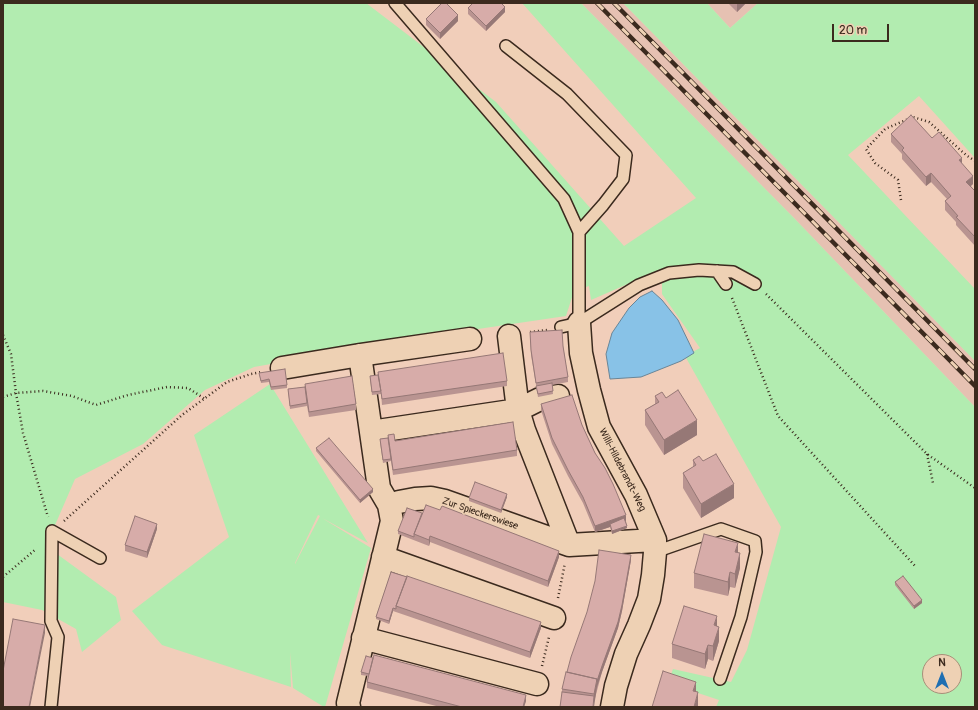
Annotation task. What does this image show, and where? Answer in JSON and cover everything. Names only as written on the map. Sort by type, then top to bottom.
[{"type":"street","name":"Willi-Hildebrandt-Weg","points":[[570,325],[580,353],[574,393],[599,427],[636,494],[655,546],[653,575],[649,599],[626,654],[616,686],[612,707]]},
{"type":"street","points":[[509,336],[518,410],[524,430],[569,546]]},
{"type":"street","points":[[282,368],[470,339]]},
{"type":"street","points":[[349,707],[348,703],[363,638],[392,521],[390,505],[379,488],[360,355]]},
{"type":"street","points":[[371,432],[518,410],[540,399],[574,393]]},
{"type":"street","name":"Zur Spieckerswiese","points":[[390,505],[415,499],[431,498],[445,501],[569,546],[655,546]]},
{"type":"street","points":[[383,557],[554,618]]},
{"type":"street","points":[[363,638],[537,684]]},
{"type":"lane","points":[[395,3],[564,199],[578,232],[570,325]]},
{"type":"lane","points":[[506,46],[567,94],[626,155],[623,179],[603,205],[578,232]]},
{"type":"lane","points":[[570,325],[639,285],[669,273],[699,270],[733,272],[755,284]]},
{"type":"lane","points":[[717,271],[726,284]]},
{"type":"lane","points":[[655,546],[721,529],[755,541],[756,552],[741,617],[720,679]]},
{"type":"lane","points":[[51,707],[58,637],[52,621],[52,531],[100,558]]},
{"type":"path","points":[[901,200],[898,180],[875,163],[866,149],[885,130],[913,117],[929,122],[966,155],[975,161]]},
{"type":"path","points":[[726,284],[778,416],[916,567]]},
{"type":"path","points":[[755,284],[927,454],[975,488]]},
{"type":"path","points":[[3,335],[11,354],[23,433],[52,531]]},
{"type":"path","points":[[3,576],[39,546],[52,531],[182,415],[227,382],[251,374]]},
{"type":"path","points":[[3,397],[16,393],[43,391],[72,396],[96,406],[128,395],[167,387],[188,388],[205,398]]},
{"type":"path","points":[[927,454],[933,483]]},
{"type":"shaded area","points":[[581,3],[623,3],[975,361],[975,407],[795,219]]},
{"type":"shaded area","points":[[707,3],[758,3],[730,28]]},
{"type":"green space","points":[[3,3],[366,3],[496,102],[624,246],[696,198],[522,3],[581,3],[795,219],[975,407],[975,707],[716,707],[719,700],[668,683],[673,669],[731,682],[747,650],[781,527],[685,356],[700,348],[662,294],[662,269],[591,300],[589,286],[574,291],[566,316],[417,338],[254,367],[205,390],[143,444],[75,479],[46,546],[116,597],[121,620],[82,652],[76,629],[42,610],[3,602]]},
{"type":"green space","points":[[623,3],[707,3],[730,28],[758,3],[975,3],[975,158],[919,96],[848,155],[975,289],[975,361]]},
{"type":"green space","points":[[270,384],[368,543],[322,518],[371,548],[325,707],[293,688],[290,652],[291,687],[162,645],[132,611],[229,537],[194,435]],"holes":[[[318,515],[320,516],[295,564]]]},
{"type":"water","points":[[652,291],[662,300],[678,320],[694,353],[681,361],[641,377],[610,379],[606,354],[612,333],[629,308],[640,297]]},
{"type":"building","points":[[442,3],[446,3],[458,15],[440,33],[426,19]]},
{"type":"building","points":[[473,3],[501,3],[505,7],[486,26],[468,8]]},
{"type":"building","points":[[911,115],[932,138],[939,132],[962,158],[959,160],[973,176],[966,182],[975,191],[975,237],[956,217],[958,216],[945,201],[951,196],[931,173],[926,177],[902,150],[904,148],[891,134]]},
{"type":"building","points":[[562,330],[568,377],[536,383],[530,332]]},
{"type":"building","points":[[503,353],[507,381],[382,399],[378,372]]},
{"type":"building","points":[[285,369],[287,385],[271,387],[269,379],[261,381],[259,373]]},
{"type":"building","points":[[378,375],[381,391],[372,392],[370,376]]},
{"type":"building","points":[[352,376],[356,404],[309,412],[305,384]]},
{"type":"building","points":[[552,383],[553,391],[538,394],[536,386]]},
{"type":"building","points":[[305,387],[307,403],[290,406],[288,389]]},
{"type":"building","points":[[678,390],[697,420],[664,440],[645,410],[659,402],[655,396],[662,392],[666,398]]},
{"type":"building","points":[[572,395],[582,425],[595,453],[613,484],[626,515],[595,526],[583,497],[552,438],[541,404]]},
{"type":"building","points":[[513,422],[517,450],[393,470],[388,435],[394,434],[395,441]]},
{"type":"building","points":[[329,438],[373,489],[360,500],[316,448]]},
{"type":"building","points":[[388,438],[391,459],[383,460],[380,439]]},
{"type":"building","points":[[716,454],[734,484],[701,504],[683,473],[696,465],[693,460],[699,456],[703,461]]},
{"type":"building","points":[[475,482],[507,494],[501,510],[469,498]]},
{"type":"building","points":[[426,505],[440,510],[442,506],[559,551],[548,581],[430,536],[429,540],[414,534]]},
{"type":"building","points":[[407,508],[422,513],[414,537],[398,531]]},
{"type":"building","points":[[135,516],[157,524],[147,552],[125,545]]},
{"type":"building","points":[[624,518],[627,526],[612,531],[610,524]]},
{"type":"building","points":[[704,534],[738,543],[735,552],[740,553],[735,574],[730,572],[728,582],[694,573]]},
{"type":"building","points":[[599,550],[631,555],[618,622],[597,681],[597,679],[567,672],[587,612],[595,581]]},
{"type":"building","points":[[391,572],[407,577],[396,609],[393,608],[389,621],[376,617]]},
{"type":"building","points":[[407,576],[541,622],[530,652],[396,606]]},
{"type":"building","points":[[903,576],[922,600],[914,606],[895,582]]},
{"type":"building","points":[[684,606],[717,616],[714,625],[719,627],[713,646],[708,645],[705,654],[672,644]]},
{"type":"building","points":[[13,619],[45,625],[29,707],[3,707],[3,671]]},
{"type":"building","points":[[374,655],[526,695],[523,707],[462,707],[367,682]]},
{"type":"building","points":[[366,656],[373,658],[369,674],[361,672]]},
{"type":"building","points":[[663,671],[696,682],[693,691],[698,692],[694,707],[652,707]]},
{"type":"building","points":[[566,672],[597,679],[594,694],[562,689]]},
{"type":"building","points":[[562,692],[594,696],[593,707],[560,707]]},
{"type":"railway","points":[[597,3],[975,386]]},
{"type":"railway","points":[[614,3],[975,369]]}]
